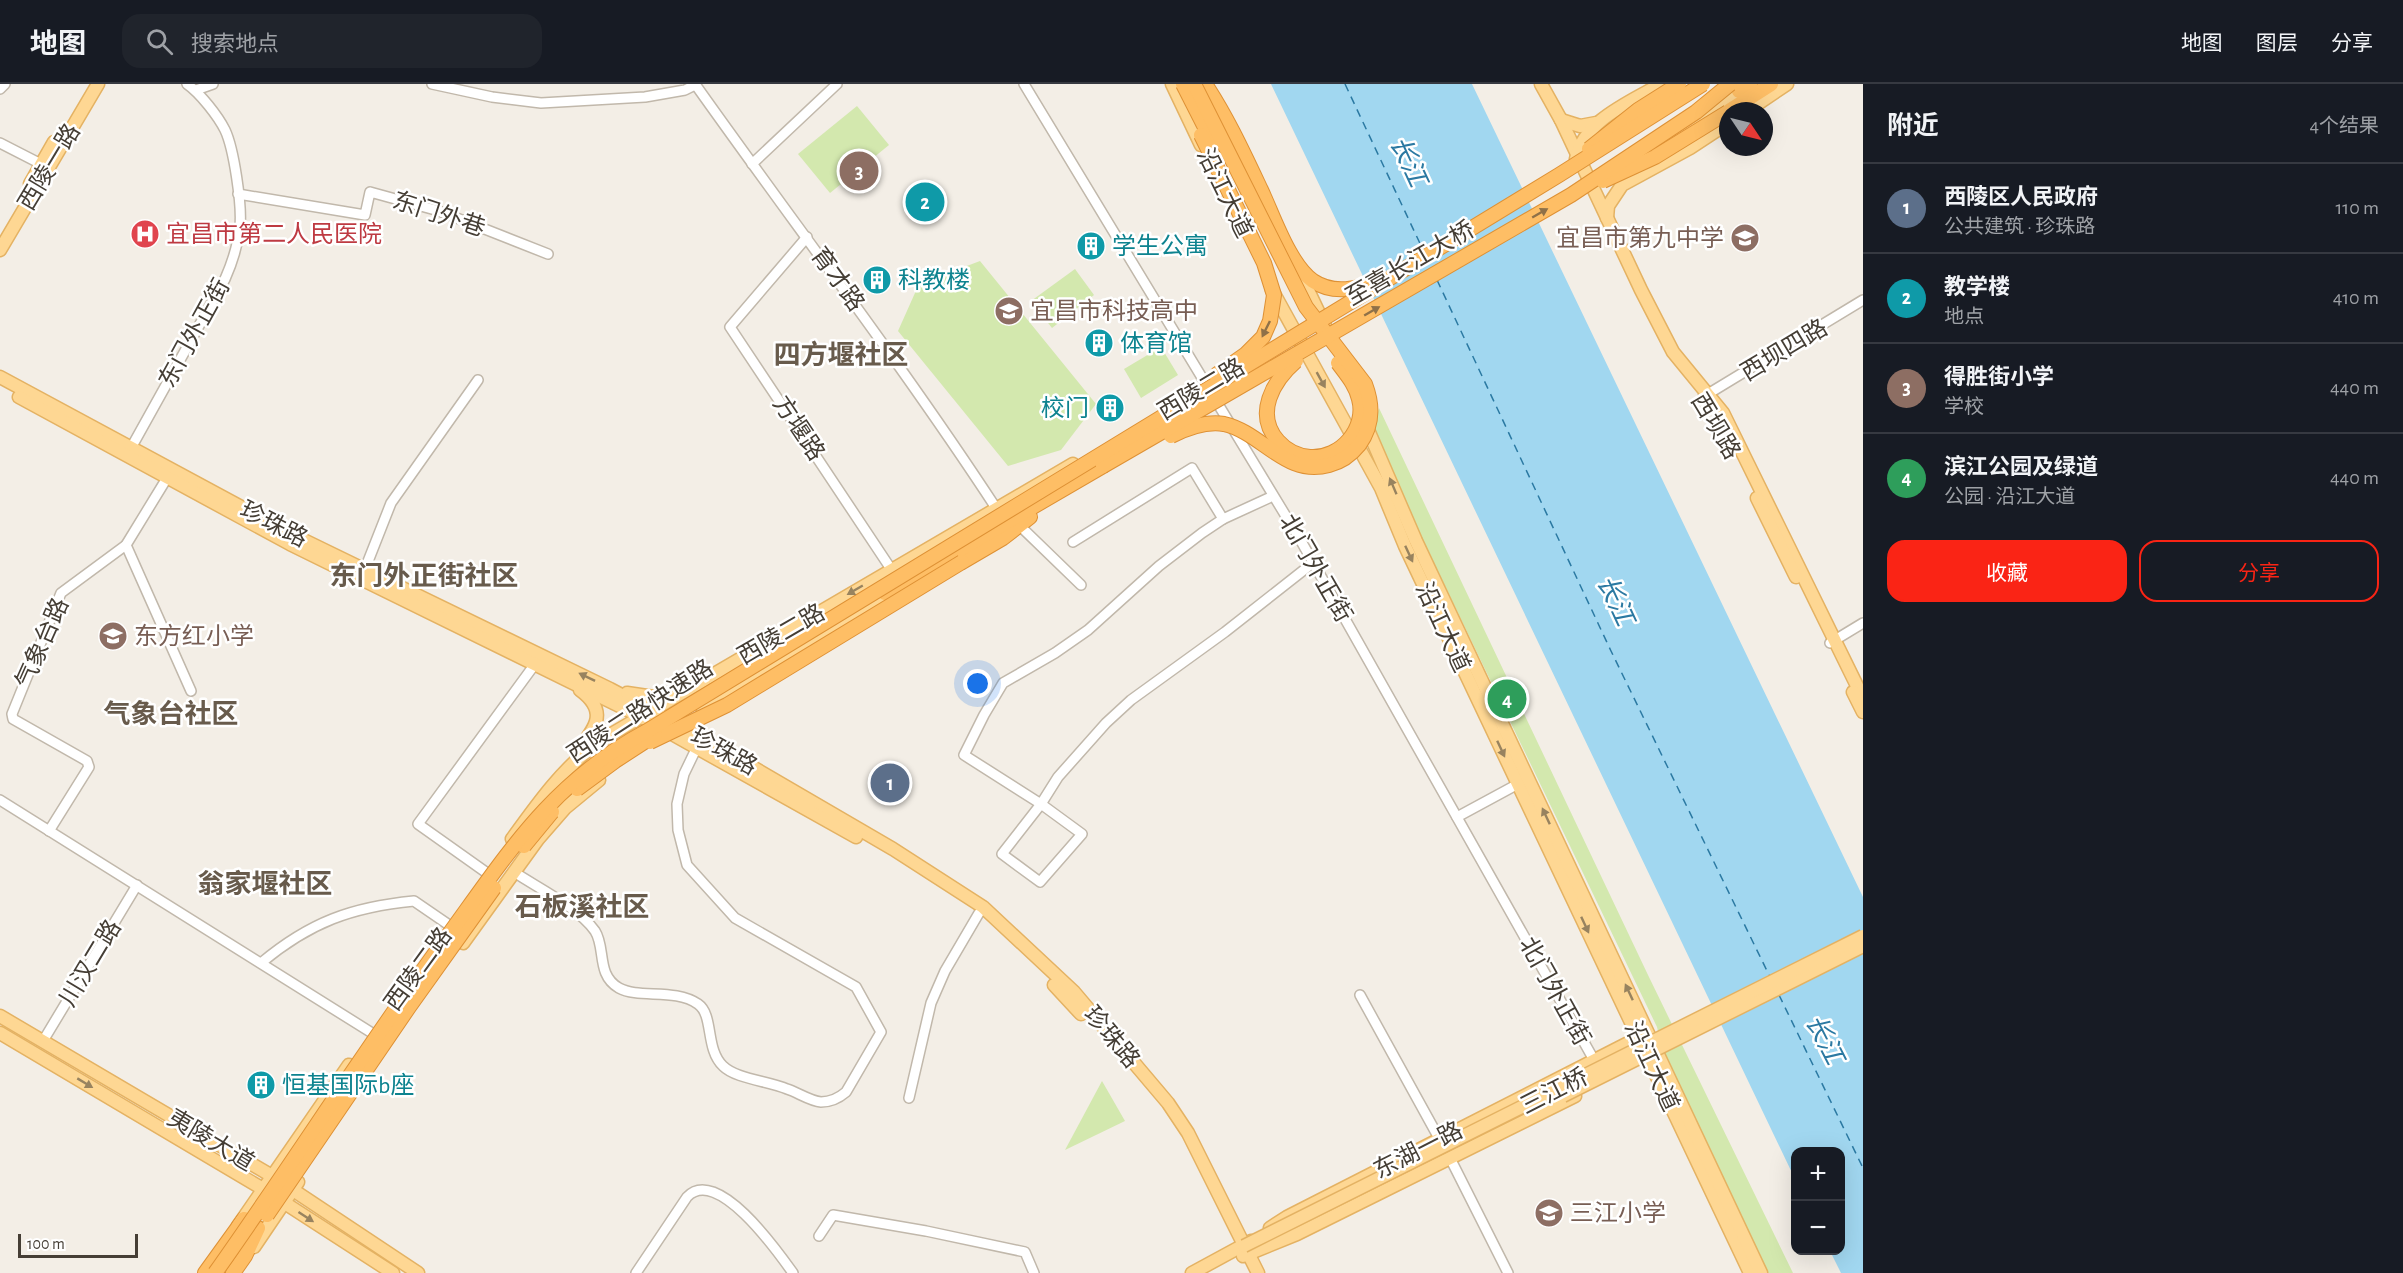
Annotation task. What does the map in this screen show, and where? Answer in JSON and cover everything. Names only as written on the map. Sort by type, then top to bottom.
[{"type":"highway","points":[[1129,437],[1245,354],[1263,337],[1273,306],[1271,284],[1264,263],[1174,84]]},
{"type":"highway","points":[[1183,84],[1299,310],[1313,332],[1349,378],[1358,394],[1360,417],[1348,442],[1333,452],[1310,457],[1294,453],[1280,442],[1271,432],[1266,410],[1275,385],[1288,367],[1323,340]]},
{"type":"highway","points":[[1103,466],[1187,429],[1207,424],[1222,424],[1233,427],[1291,463],[1307,468],[1318,468],[1340,461],[1354,451],[1364,438],[1370,421],[1371,404],[1365,384],[1306,307],[1194,84]]},
{"type":"highway","points":[[1204,84],[1237,141],[1286,244],[1312,280],[1339,289],[1356,289],[1398,273]]},
{"type":"highway","points":[[1559,175],[1615,127],[1679,84]]},
{"type":"highway","name":"至喜长江大桥","points":[[1129,437],[1559,175],[1703,84]]},
{"type":"highway","points":[[1743,102],[1771,84]]},
{"type":"highway","name":"至喜长江大桥","points":[[1103,466],[1571,195],[1696,112],[1740,86]]},
{"type":"highway","points":[[1571,195],[1655,157],[1719,117]]},
{"type":"highway","name":"西陵二路快速路","points":[[215,1273],[426,965],[532,821],[570,782],[615,748],[657,725],[1129,437]]},
{"type":"highway","name":"西陵二路快速路","points":[[226,1273],[409,1007],[527,842],[555,808],[576,789],[637,747],[808,638],[1103,466]]},
{"type":"highway","points":[[637,747],[727,705],[962,562],[1039,511]]},
{"type":"highway","points":[[205,1273],[244,1219]]},
{"type":"highway","points":[[235,1273],[258,1228]]},
{"type":"main road","name":"西陵一路","points":[[0,235],[89,84]]},
{"type":"main road","name":"西陵一路","points":[[0,250],[98,84]]},
{"type":"main road","name":"沿江大道","points":[[1174,84],[1263,272],[1381,488],[1405,546],[1518,784],[1643,1036]]},
{"type":"main road","name":"沿江大道","points":[[1204,84],[1321,315],[1323,340],[1643,1036],[1761,1273]]},
{"type":"main road","name":"西坝路","points":[[1541,84],[1647,319],[1673,362],[1723,413],[1833,642],[1863,712]]},
{"type":"main road","points":[[1577,162],[1581,142],[1591,129],[1661,84]]},
{"type":"main road","points":[[1577,162],[1695,84]]},
{"type":"main road","points":[[1760,102],[1787,84]]},
{"type":"main road","points":[[1592,195],[1680,133],[1740,86]]},
{"type":"main road","name":"西坝路","points":[[1553,109],[1561,120],[1577,162]]},
{"type":"main road","points":[[1561,120],[1580,126],[1602,120]]},
{"type":"main road","points":[[1592,195],[1623,185],[1690,148],[1719,129]]},
{"type":"main road","points":[[1609,225],[1606,212],[1608,206],[1623,185]]},
{"type":"main road","name":"西坝路","points":[[1592,195],[1673,352],[1706,395]]},
{"type":"main road","name":"西陵二路","points":[[199,1273],[244,1219],[372,1032],[487,873],[553,784],[583,753],[645,713],[1208,385],[1321,315]]},
{"type":"main road","name":"西陵二路","points":[[1039,511],[1216,404],[1306,353],[1323,340]]},
{"type":"main road","name":"珍珠路","points":[[0,377],[284,530],[610,689],[645,713]]},
{"type":"main road","name":"珍珠路","points":[[0,386],[290,544],[554,673],[645,713],[780,782],[903,855],[983,907],[1074,992],[1168,1103],[1188,1133],[1243,1251]]},
{"type":"main road","name":"西陵二路","points":[[235,1273],[390,1044],[538,839],[565,808],[619,764],[674,729],[1018,524]]},
{"type":"main road","name":"西坝路","points":[[1833,642],[1863,698]]},
{"type":"main road","points":[[553,784],[590,735],[598,719],[595,706],[586,695],[554,673]]},
{"type":"main road","points":[[610,689],[636,696],[654,697],[682,692]]},
{"type":"main road","name":"珍珠路","points":[[674,729],[697,747],[888,855],[979,913],[1068,998],[1162,1108],[1181,1137],[1243,1251]]},
{"type":"main road","name":"三江桥","points":[[1243,1251],[1863,936]]},
{"type":"main road","name":"三江桥","points":[[1243,1251],[1863,946]]},
{"type":"main road","name":"夷陵大道","points":[[0,1016],[272,1176],[418,1273]]},
{"type":"main road","name":"夷陵大道","points":[[0,1033],[263,1189],[393,1273]]},
{"type":"main road","name":"东湖一路","points":[[1192,1273],[1243,1251],[1287,1217],[1643,1036]]},
{"type":"main road","name":"沿江大道","points":[[1653,1057],[1750,1273]]},
{"type":"main road","points":[[1210,1273],[1243,1251],[1297,1234],[1653,1057]]},
{"type":"main road","points":[[1243,1251],[1251,1273]]},
{"type":"main road","points":[[1243,1251],[1258,1273]]},
{"type":"street","points":[[0,89],[5,84]]},
{"type":"street","points":[[191,87],[213,84]]},
{"type":"street","points":[[432,84],[492,97],[541,103],[645,97],[685,90],[695,85]]},
{"type":"street","points":[[752,164],[837,84]]},
{"type":"street","name":"北门外正街","points":[[1024,84],[1208,385],[1216,404],[1314,562],[1594,1060]]},
{"type":"street","name":"育才路","points":[[695,85],[947,433],[996,508]]},
{"type":"street","name":"东门外正街","points":[[131,448],[225,279],[235,255],[240,224],[233,158],[225,131],[191,87]]},
{"type":"street","points":[[0,143],[41,164]]},
{"type":"street","name":"东门外巷","points":[[238,194],[365,215],[370,192],[440,210],[548,254]]},
{"type":"street","name":"方堰路","points":[[807,237],[730,327],[891,569]]},
{"type":"street","name":"西坝四路","points":[[1706,395],[1862,303]]},
{"type":"street","points":[[365,569],[391,503],[478,380]]},
{"type":"street","points":[[1073,542],[1192,468],[1223,519]]},
{"type":"street","name":"气象台路","points":[[49,831],[89,767],[87,761],[13,719],[12,714],[60,592],[126,545],[167,478]]},
{"type":"street","points":[[1273,496],[1223,519],[1159,566],[1088,630],[1055,653],[1003,683],[964,755],[1041,804],[1082,834],[1040,882],[1002,854],[1041,804],[1058,777],[1106,723],[1131,700],[1225,632],[1314,562]]},
{"type":"street","points":[[1018,524],[1081,585]]},
{"type":"street","points":[[126,545],[191,691]]},
{"type":"street","points":[[1833,642],[1863,623]]},
{"type":"street","points":[[487,873],[418,824],[536,664]]},
{"type":"street","points":[[514,872],[576,913],[596,932],[609,981],[621,989],[683,997],[701,1006],[708,1021],[710,1044],[722,1066],[735,1074],[781,1086],[820,1102],[838,1098],[846,1092],[881,1032],[856,987],[735,918],[687,865],[678,831],[677,804],[684,774],[697,747]]},
{"type":"street","points":[[1457,817],[1518,784]]},
{"type":"street","points":[[0,800],[372,1032]]},
{"type":"street","name":"川汉二路","points":[[43,1041],[137,885]]},
{"type":"street","points":[[261,963],[287,941],[339,915],[385,904],[414,901],[449,925]]},
{"type":"street","points":[[909,1098],[931,1003],[945,971],[979,913]]},
{"type":"street","points":[[1360,995],[1440,1140]]},
{"type":"street","points":[[1450,1158],[1508,1273]]},
{"type":"street","points":[[636,1273],[687,1197],[703,1189],[712,1191],[752,1220],[793,1273]]},
{"type":"street","points":[[819,1236],[833,1215],[1025,1252],[1034,1273]]},
{"type":"green space","points":[[857,106],[889,145],[830,193],[798,154]]},
{"type":"green space","points":[[980,261],[1096,404],[1061,450],[1008,466],[898,331],[919,284]]},
{"type":"green space","points":[[1075,269],[1094,295],[1052,328],[1031,301]]},
{"type":"green space","points":[[1161,347],[1178,375],[1141,398],[1124,369]]},
{"type":"green space","points":[[1379,408],[1648,975],[1793,1273],[1765,1273],[1667,1068],[1657,1027],[1373,436]]},
{"type":"green space","points":[[1102,1081],[1125,1121],[1065,1150]]},
{"type":"water","name":"长江","points":[[1271,84],[1472,84],[1863,897],[1863,1273],[1841,1273],[1832,1255],[1845,1255],[1845,1147],[1791,1147],[1791,1171]]},
{"type":"ferry route","points":[[1345,84],[1424,252]]},
{"type":"ferry route","points":[[1437,280],[1611,651],[1770,977]]},
{"type":"ferry route","points":[[1779,995],[1863,1168]]},
{"type":"place","name":"得胜街小学","points":[[859,171]]},
{"type":"place","name":"教学楼","points":[[925,202]]},
{"type":"place","name":"宜昌市第二人民医院","points":[[145,234]]},
{"type":"place","name":"宜昌市第九中学","points":[[1745,238]]},
{"type":"place","name":"学生公寓","points":[[1091,246]]},
{"type":"place","name":"科教楼","points":[[877,280]]},
{"type":"place","name":"宜昌市科技高中","points":[[1009,311]]},
{"type":"place","name":"体育馆","points":[[1099,343]]},
{"type":"place","name":"校门","points":[[1110,408]]},
{"type":"place","name":"东方红小学","points":[[113,636]]},
{"type":"place","name":"滨江公园及绿道","points":[[1507,699]]},
{"type":"place","name":"西陵区人民政府","points":[[890,783]]},
{"type":"place","name":"恒基国际b座","points":[[261,1085]]},
{"type":"place","name":"三江小学","points":[[1549,1213]]},
{"type":"district","name":"四方堰社区","points":[[841,355]]},
{"type":"district","name":"东门外正街社区","points":[[424,576]]},
{"type":"district","name":"气象台社区","points":[[171,714]]},
{"type":"district","name":"翁家堰社区","points":[[265,884]]},
{"type":"district","name":"石板溪社区","points":[[582,907]]}]
